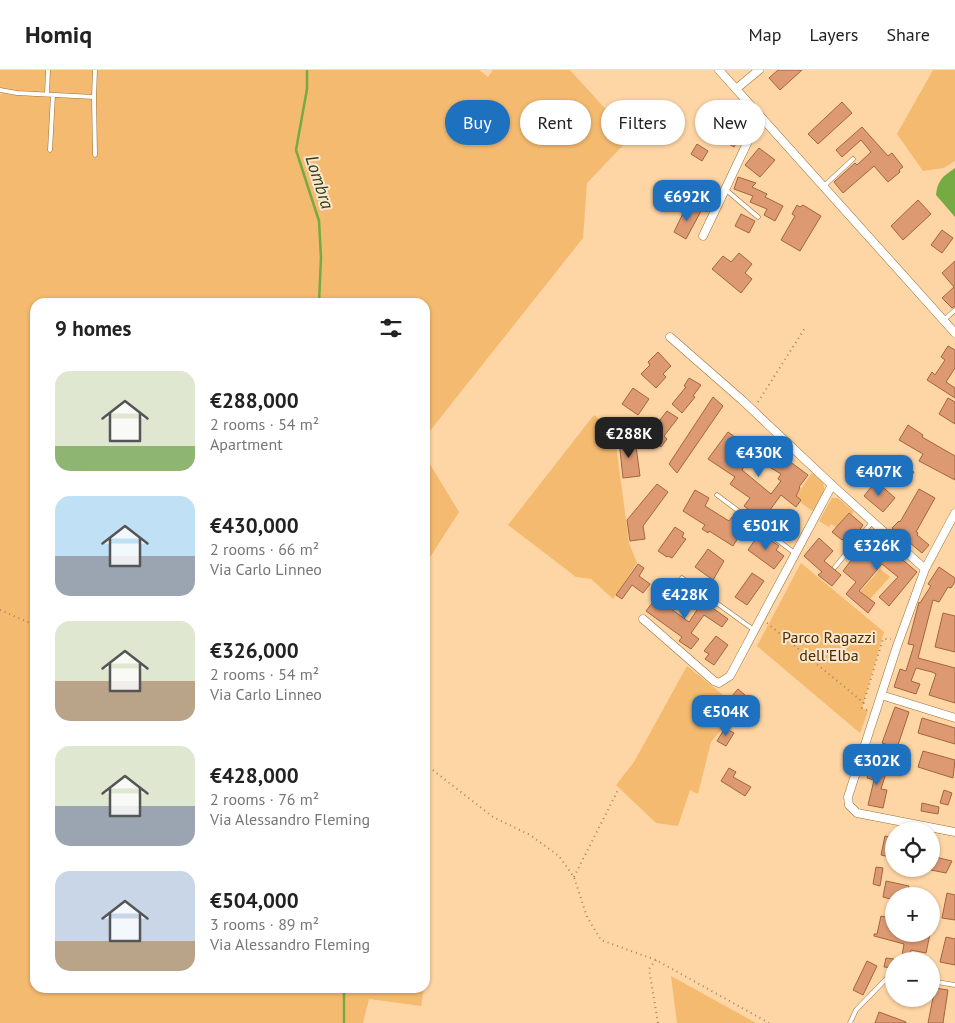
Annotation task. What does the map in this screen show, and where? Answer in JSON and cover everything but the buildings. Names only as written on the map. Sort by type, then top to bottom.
[{"type":"street","points":[[719,70],[746,100]]},
{"type":"street","points":[[736,89],[759,70]]},
{"type":"street","points":[[765,121],[955,333]]},
{"type":"street","points":[[703,236],[746,145]]},
{"type":"street","points":[[670,337],[925,568]]},
{"type":"street","points":[[643,619],[714,681],[719,683],[730,676],[832,485]]},
{"type":"street","points":[[955,512],[925,568],[898,642],[848,797],[848,805],[858,812],[955,832]]},
{"type":"street","points":[[881,695],[955,718]]},
{"type":"lane","points":[[47,94],[48,70]]},
{"type":"lane","points":[[95,70],[95,156]]},
{"type":"lane","points":[[0,90],[94,97]]},
{"type":"lane","points":[[50,150],[53,95]]},
{"type":"lane","points":[[824,186],[853,159]]},
{"type":"lane","points":[[725,189],[758,217]]},
{"type":"lane","points":[[944,321],[955,310]]},
{"type":"lane","points":[[717,495],[796,554]]},
{"type":"lane","points":[[835,567],[873,521]]},
{"type":"lane","points":[[682,578],[754,630]]},
{"type":"lane","points":[[850,1023],[856,1010],[885,982]]},
{"type":"lane","points":[[940,982],[955,985]]},
{"type":"path","points":[[752,410],[805,328]]},
{"type":"path","points":[[0,610],[30,623]]},
{"type":"path","points":[[761,618],[864,703],[883,639],[888,638],[898,642]]},
{"type":"path","points":[[430,768],[493,817],[530,835],[559,856],[574,877],[587,918],[601,940],[656,960],[769,1023]]},
{"type":"path","points":[[574,877],[618,790]]},
{"type":"path","points":[[656,960],[649,969],[658,1023]]},
{"type":"green space","points":[[0,70],[479,70],[488,77],[493,70],[570,70],[601,104],[601,145],[623,145],[587,183],[583,238],[430,431],[430,298],[30,298],[30,993],[423,993],[421,1006],[369,999],[363,1023],[0,1023],[0,95],[3,92],[0,87]]},
{"type":"green space","points":[[933,70],[955,70],[955,161],[944,168],[923,171],[897,134]]},
{"type":"green space","points":[[594,415],[615,437],[629,543],[637,563],[613,599],[591,579],[576,577],[508,525]]},
{"type":"green space","points":[[430,464],[459,512],[430,557]]},
{"type":"green space","points":[[812,473],[823,482],[825,493],[814,512],[800,502],[801,500],[796,496]]},
{"type":"green space","points":[[832,498],[838,498],[854,512],[851,515],[848,513],[836,527],[831,524],[829,527],[819,521]]},
{"type":"green space","name":"Parco Ragazzi dell'Elba","points":[[801,563],[884,632],[862,708],[868,711],[860,733],[757,646]]},
{"type":"green space","points":[[880,569],[890,577],[870,599],[860,592]]},
{"type":"green space","points":[[687,666],[739,708],[711,742],[698,794],[690,790],[678,826],[656,823],[616,785],[634,762]]},
{"type":"green space","points":[[671,976],[756,1023],[677,1023]]},
{"type":"shaded area","points":[[955,168],[955,217],[936,195],[941,179]]},
{"type":"waterway","name":"Lombra","points":[[307,70],[307,89],[296,150],[319,221],[321,258],[319,298]]},
{"type":"waterway","name":"Lombra","points":[[344,993],[344,1023]]}]
